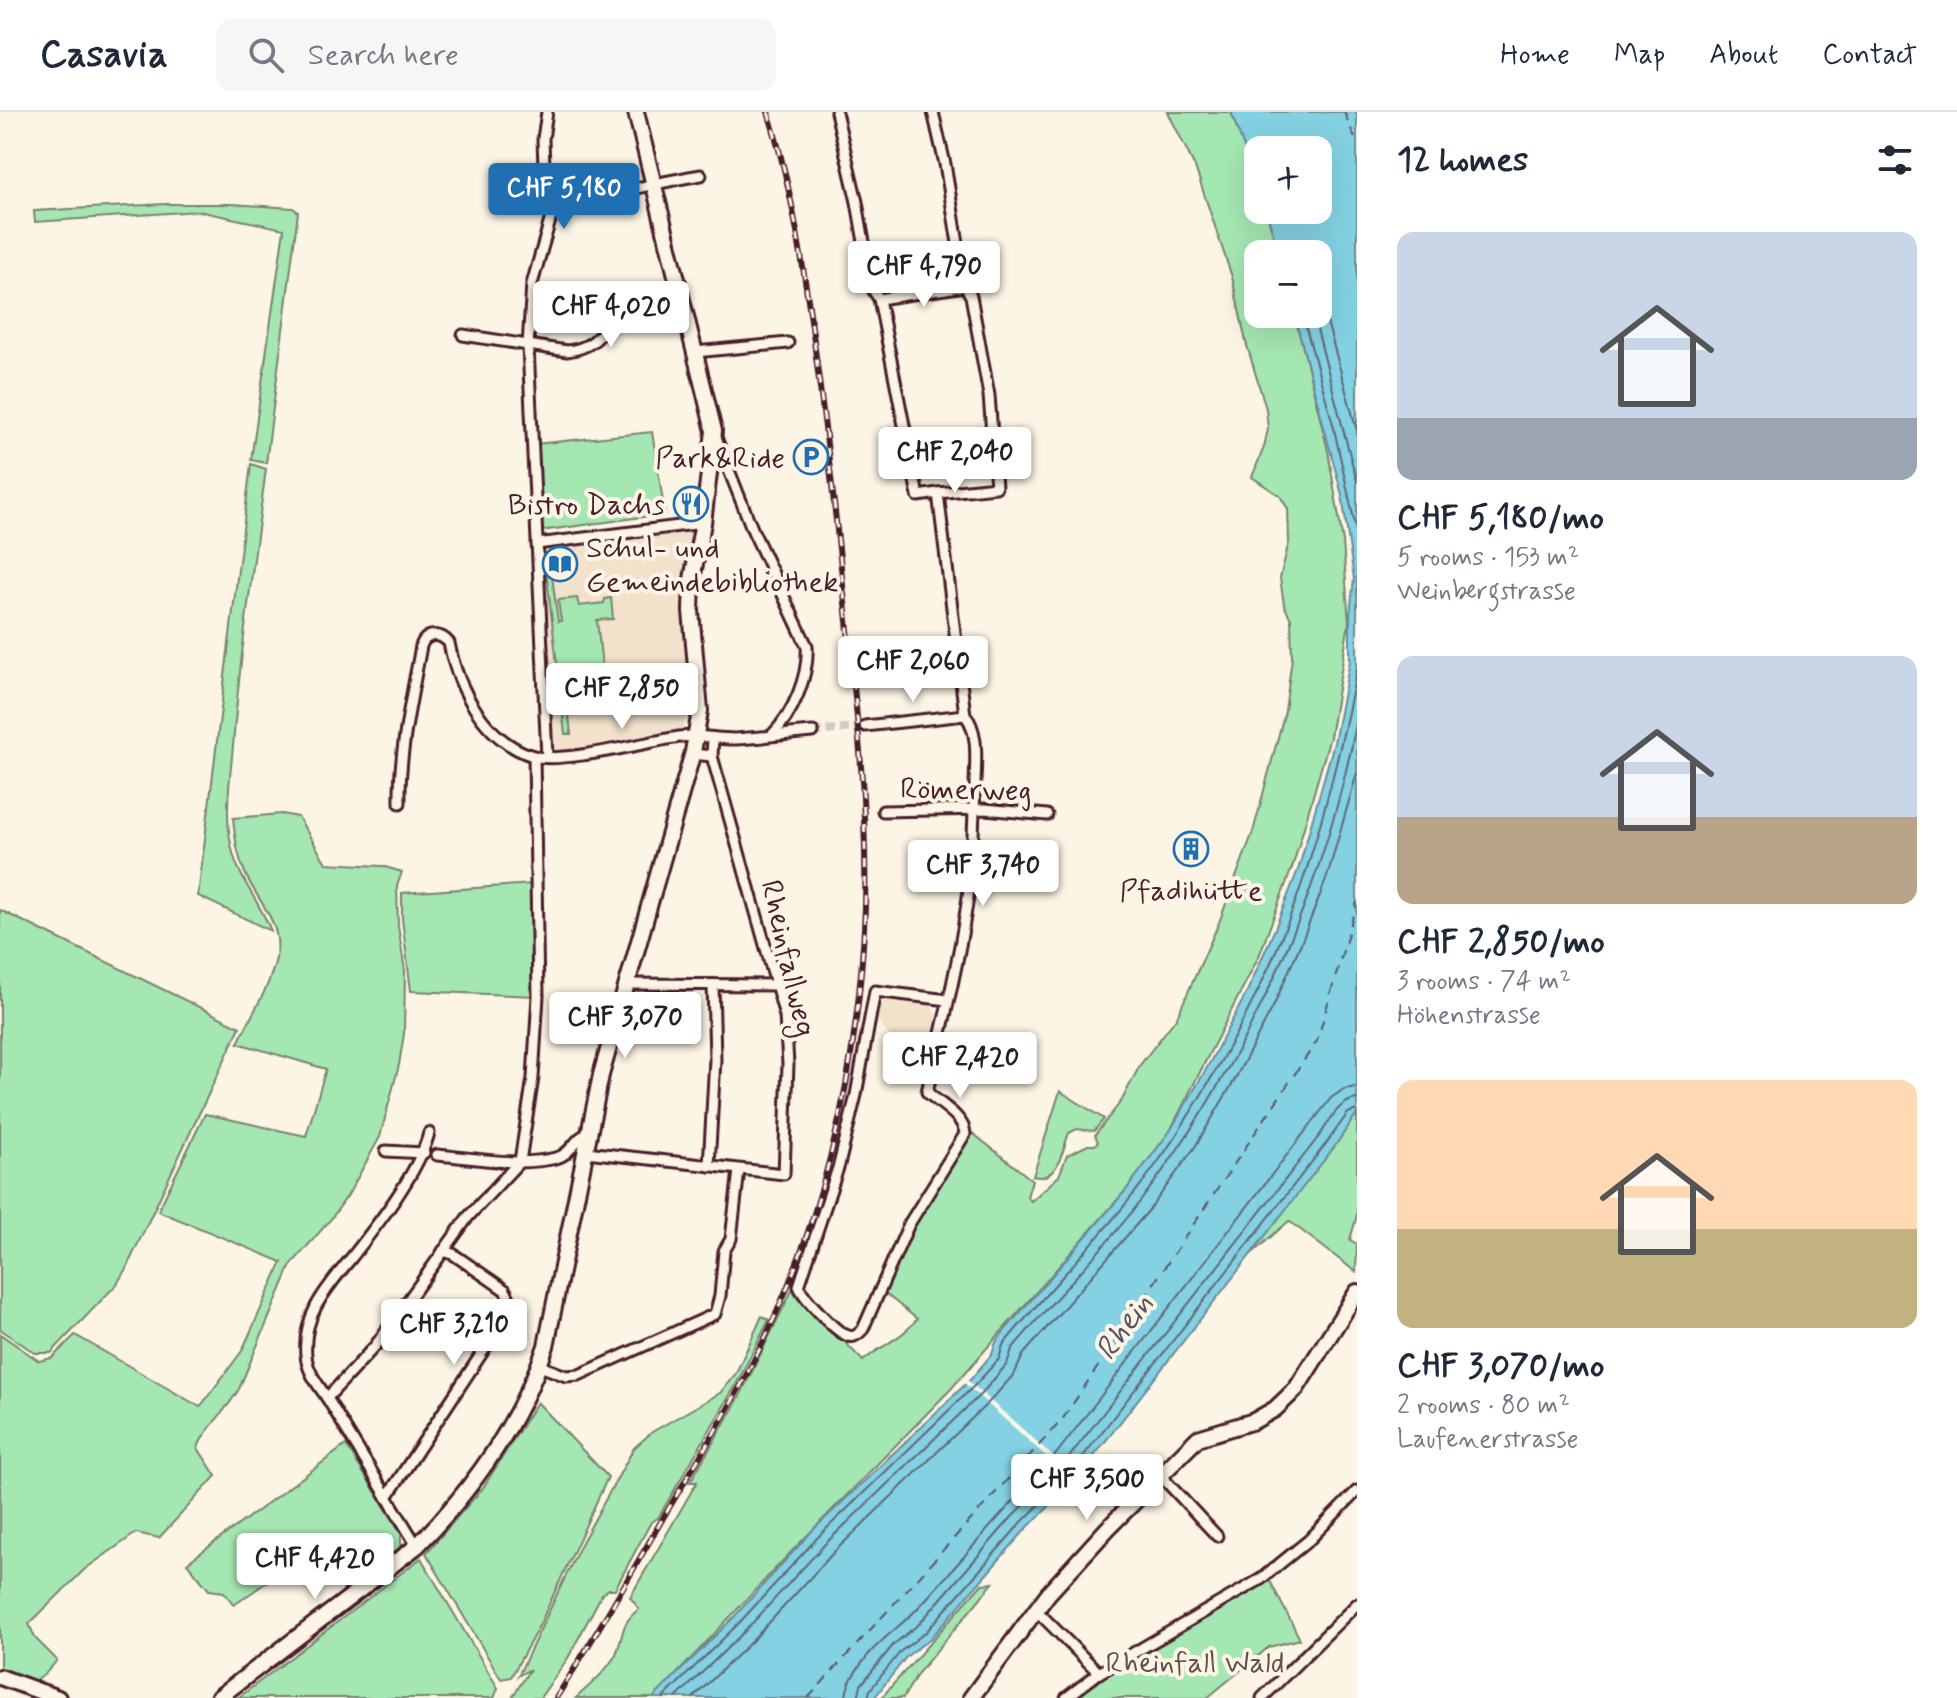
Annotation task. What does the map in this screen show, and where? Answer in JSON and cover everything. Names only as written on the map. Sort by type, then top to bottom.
[{"type":"street","points":[[547,112],[543,139],[544,167],[555,203],[532,284],[528,346],[547,757]]},
{"type":"street","points":[[636,112],[714,431],[753,531],[807,646],[806,666],[797,695],[783,722],[772,735]]},
{"type":"street","points":[[836,112],[857,202],[872,288],[879,299],[918,496],[996,487],[989,395],[933,112]]},
{"type":"street","points":[[555,203],[597,199],[655,183],[701,175]]},
{"type":"street","points":[[463,335],[567,351],[586,348],[630,303],[679,286]]},
{"type":"street","points":[[879,299],[965,286]]},
{"type":"street","points":[[695,352],[788,343]]},
{"type":"street","points":[[218,1698],[417,1546],[480,1473],[528,1393],[540,1366],[550,1334],[601,1075],[697,736],[700,711],[691,611],[692,579],[703,523],[714,431]]},
{"type":"street","points":[[938,493],[965,715],[973,724],[974,810],[967,910],[948,1000],[927,1092],[966,1128],[964,1138],[909,1224],[863,1329],[855,1336],[844,1335],[803,1294],[799,1283],[839,1165],[856,1095],[875,991],[948,1000]]},
{"type":"street","points":[[537,544],[703,523]]},
{"type":"street","points":[[400,803],[403,753],[421,646],[425,638],[431,635],[444,638],[449,643],[463,689],[486,722],[499,736],[534,756],[621,748],[683,736],[745,738],[813,732]]},
{"type":"street","points":[[865,726],[965,715]]},
{"type":"street","name":"Rheinfallweg","points":[[713,738],[712,756],[785,1016],[788,1064],[784,1174],[739,1170]]},
{"type":"street","points":[[692,754],[712,756]]},
{"type":"street","points":[[327,1398],[376,1345],[468,1217],[520,1161],[533,1078],[538,996],[534,756]]},
{"type":"street","name":"Römerweg","points":[[883,811],[974,810],[1047,815]]},
{"type":"street","points":[[626,984],[777,985]]},
{"type":"street","points":[[709,1166],[715,1059],[713,985]]},
{"type":"street","points":[[417,1546],[311,1373],[306,1357],[310,1319],[324,1291],[372,1230],[424,1153],[429,1133]]},
{"type":"street","points":[[437,1155],[520,1161],[561,1156],[572,1150],[581,1136],[589,1133]]},
{"type":"street","points":[[386,1151],[424,1153]]},
{"type":"street","points":[[540,1366],[566,1376],[579,1375],[715,1314],[720,1296],[724,1251],[731,1239],[739,1170],[586,1152]]},
{"type":"street","points":[[387,1497],[513,1306],[505,1290],[453,1254],[443,1251]]},
{"type":"street","points":[[971,1698],[1035,1609],[1108,1528],[1198,1438],[1254,1421],[1286,1399],[1304,1378],[1357,1292]]},
{"type":"street","points":[[1161,1476],[1217,1536]]},
{"type":"street","points":[[1066,1698],[1099,1673],[1261,1579],[1309,1540],[1357,1491]]},
{"type":"street","points":[[1262,1698],[1357,1604]]},
{"type":"street","points":[[1035,1609],[1099,1673]]},
{"type":"street","points":[[0,1677],[58,1698]]},
{"type":"shaded area","points":[[694,529],[685,578],[683,626],[690,696],[682,733],[557,752],[549,744],[540,547]]},
{"type":"shaded area","points":[[889,999],[931,1005],[936,1015],[923,1071],[915,1072],[875,1017],[880,1004]]},
{"type":"green space","points":[[1168,112],[1231,112],[1244,147],[1244,224],[1270,224],[1275,240],[1244,240],[1244,328],[1298,328],[1328,451],[1343,542],[1349,623],[1330,737],[1293,865],[1259,956],[1170,1131],[1126,1190],[950,1390],[790,1553],[654,1698],[576,1698],[603,1672],[616,1654],[625,1625],[639,1609],[630,1597],[697,1482],[690,1482],[739,1398],[793,1288],[863,1361],[905,1332],[917,1319],[882,1291],[911,1225],[971,1132],[1032,1180],[1027,1197],[1031,1201],[1059,1176],[1067,1155],[1098,1142],[1095,1135],[1122,1100],[1140,1065],[1177,1017],[1218,925],[1253,832],[1285,711],[1292,658],[1291,619],[1284,605],[1280,578],[1289,542],[1288,509],[1280,496],[1252,477],[1268,429],[1266,409],[1246,342],[1232,277],[1195,167]]},
{"type":"green space","points":[[232,204],[293,208],[298,212],[266,463],[251,460],[284,229],[198,211],[35,222],[34,211]]},
{"type":"green space","points":[[652,432],[665,514],[540,531],[535,444]]},
{"type":"green space","points":[[251,464],[266,469],[239,677],[228,824],[235,860],[271,931],[198,896]]},
{"type":"green space","points":[[551,568],[558,622],[561,621],[558,600],[577,598],[579,606],[604,603],[605,599],[611,598],[613,619],[597,620],[602,667],[564,672],[571,734],[565,734],[546,569]]},
{"type":"green space","points":[[657,692],[658,700],[630,705],[630,709],[620,711],[611,707],[611,699]]},
{"type":"green space","points":[[282,814],[298,817],[326,863],[382,866],[402,872],[397,886],[398,926],[405,971],[404,1034],[380,1137],[348,1195],[291,1265],[239,1389],[201,1441],[198,1448],[216,1476],[159,1538],[136,1533],[85,1569],[29,1624],[35,1638],[57,1660],[38,1680],[26,1680],[0,1670],[0,1334],[39,1361],[52,1358],[75,1335],[200,1407],[242,1351],[282,1262],[158,1211],[205,1114],[306,1136],[326,1069],[238,1043],[271,975],[277,941],[272,920],[242,866],[233,818]]},
{"type":"green space","points":[[533,884],[535,996],[411,991],[402,893]]},
{"type":"green space","points":[[0,910],[240,1027],[127,1267],[117,1284],[51,1353],[35,1353],[0,1329]]},
{"type":"green space","points":[[1060,1091],[1104,1119],[1094,1131],[1077,1129],[1069,1133],[1054,1170],[1041,1177],[1033,1176]]},
{"type":"green space","points":[[1357,1113],[1357,1215],[1350,1240],[1357,1244],[1356,1272],[1289,1221],[1249,1256],[1335,1146]]},
{"type":"green space","points":[[762,1316],[769,1320],[736,1385],[658,1518],[651,1522],[615,1589],[602,1594],[568,1658],[540,1698],[512,1698],[530,1669],[518,1676],[581,1544],[634,1448],[652,1432],[720,1393],[736,1373]]},
{"type":"green space","points":[[537,1402],[608,1477],[540,1624],[511,1677],[501,1679],[426,1553],[483,1488]]},
{"type":"green space","points":[[346,1445],[401,1533],[401,1545],[390,1559],[386,1555],[361,1575],[330,1538],[234,1605],[224,1592],[209,1590],[187,1563]]},
{"type":"green space","points":[[421,1558],[498,1688],[494,1698],[238,1698]]},
{"type":"green space","name":"Rheinfall Wald","points":[[1269,1579],[1300,1639],[1269,1647],[1207,1698],[1074,1698],[1135,1655]]},
{"type":"green space","points":[[993,1583],[918,1673],[903,1698],[881,1698],[982,1584]]},
{"type":"water","name":"Rhein","points":[[1231,112],[1357,112],[1357,1113],[1335,1146],[1073,1483],[1026,1529],[931,1638],[907,1656],[874,1698],[653,1698],[733,1618],[813,1530],[971,1379],[992,1354],[1006,1329],[1126,1190],[1170,1131],[1208,1066],[1246,994],[1299,867],[1334,743],[1350,661],[1354,579],[1342,495],[1298,328],[1332,328],[1332,240],[1275,240],[1270,224],[1332,224],[1332,136],[1244,136],[1244,147]]},
{"type":"pier","points":[[965,1378],[1080,1480],[1077,1484],[962,1381]]},
{"type":"ferry route","points":[[1344,112],[1357,143]]},
{"type":"ferry route","points":[[808,1698],[1062,1420],[1317,1041],[1357,902]]},
{"type":"tunnel","points":[[813,732],[865,726]]},
{"type":"railway","points":[[556,1698],[723,1418],[776,1314],[796,1265],[828,1166],[850,1063],[857,1011],[865,907],[865,862],[862,773],[854,683],[806,284],[790,197],[768,112]]},
{"type":"place","name":"Park&Ride","points":[[811,457]]},
{"type":"place","name":"Bistro Dachs","points":[[691,504]]},
{"type":"place","name":"Schul- und Gemeindebibliothek","points":[[560,564]]},
{"type":"place","name":"Pfadihütte","points":[[1191,849]]}]
